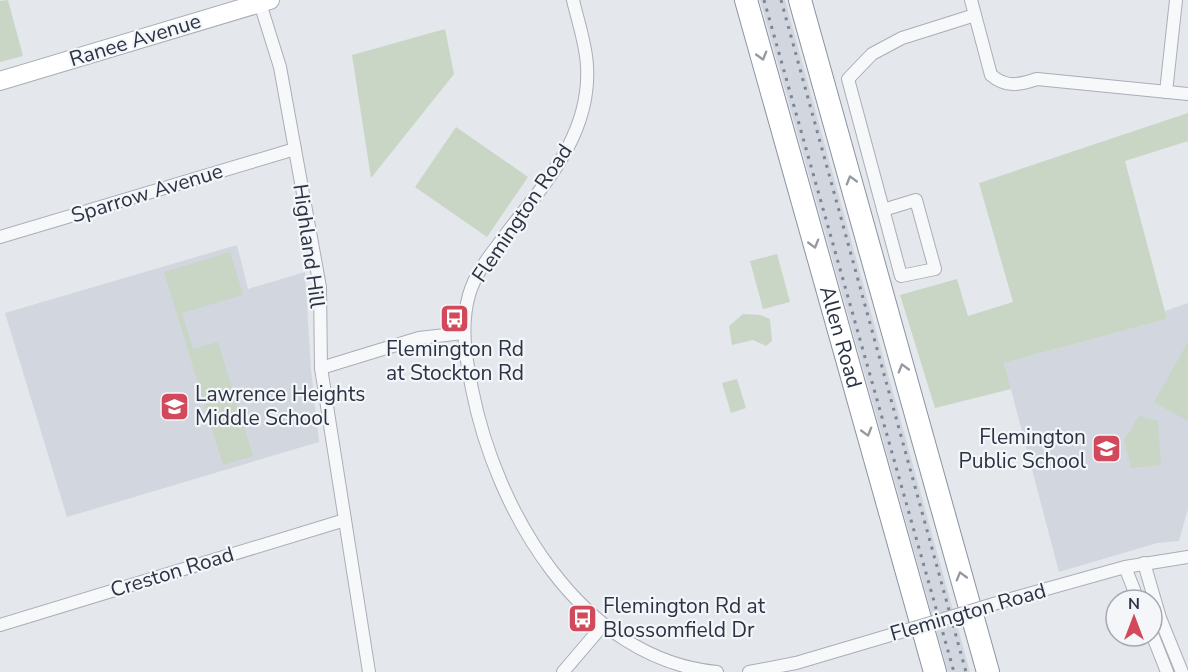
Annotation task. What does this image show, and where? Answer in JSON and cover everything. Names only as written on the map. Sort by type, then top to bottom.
[{"type":"highway","name":"Allen Road","points":[[746,0],[933,671]]},
{"type":"highway","points":[[800,0],[987,665]]},
{"type":"street","name":"Flemington Road","points":[[573,0],[587,68],[581,118],[561,162],[477,274],[469,295],[463,333],[481,428],[508,499],[541,555],[603,625],[631,645],[664,661],[717,672]]},
{"type":"street","points":[[971,0],[991,75],[1000,83],[1017,85],[1037,80],[1188,94]]},
{"type":"street","points":[[1166,92],[1176,0]]},
{"type":"street","name":"Ranee Avenue","points":[[0,81],[263,1]]},
{"type":"street","name":"Highland Hill","points":[[263,1],[280,67],[320,286],[321,368],[369,672]]},
{"type":"street","points":[[883,210],[916,200],[934,269],[901,276],[883,210],[848,80],[872,54],[902,38],[975,15]]},
{"type":"street","name":"Sparrow Avenue","points":[[0,237],[295,149]]},
{"type":"street","points":[[321,368],[419,338],[463,333]]},
{"type":"street","name":"Creston Road","points":[[0,625],[345,520]]},
{"type":"street","name":"Flemington Road","points":[[749,672],[796,663],[1125,567],[1188,557]]},
{"type":"street","points":[[1144,563],[1160,618],[1182,672]]},
{"type":"street","points":[[1125,567],[1133,588]]},
{"type":"street","points":[[563,672],[603,625]]},
{"type":"street","points":[[1158,648],[1167,672]]},
{"type":"shaded area","points":[[760,0],[785,0],[970,672],[948,672]]},
{"type":"shaded area","name":"Lawrence Heights Middle School","points":[[237,245],[248,289],[305,272],[311,369],[319,442],[67,517],[5,313]]},
{"type":"shaded area","name":"Flemington Public School","points":[[1188,303],[1188,508],[1179,541],[1157,543],[1059,572],[1004,363],[1167,319],[1165,311]]},
{"type":"green space","points":[[8,0],[23,56],[0,62],[0,1]]},
{"type":"green space","points":[[445,29],[454,74],[371,178],[352,55]]},
{"type":"green space","points":[[1188,113],[1188,141],[1125,161],[1167,319],[1004,363],[1011,389],[935,408],[900,295],[957,279],[968,316],[1013,302],[979,183]]},
{"type":"green space","points":[[456,127],[528,177],[487,237],[415,187]]},
{"type":"green space","points":[[230,252],[243,295],[182,313],[193,349],[218,342],[253,456],[223,465],[164,272]]},
{"type":"green space","points":[[777,254],[790,302],[763,309],[750,261]]},
{"type":"green space","points":[[743,314],[760,315],[770,319],[772,341],[766,346],[753,340],[732,345],[729,326]]},
{"type":"green space","points":[[1188,342],[1188,421],[1154,402]]},
{"type":"green space","points":[[737,379],[746,408],[731,413],[722,383]]},
{"type":"green space","points":[[1139,416],[1158,421],[1161,465],[1131,468],[1124,440]]},
{"type":"railway","points":[[764,0],[954,672]]},
{"type":"railway","points":[[781,0],[966,672]]},
{"type":"place","name":"Flemington Rd at Stockton Rd","points":[[455,318]]},
{"type":"place","name":"Lawrence Heights Middle School","points":[[174,406]]},
{"type":"place","name":"Flemington Public School","points":[[1107,449]]},
{"type":"place","name":"Flemington Rd at Blossomfield Dr","points":[[582,618]]}]
